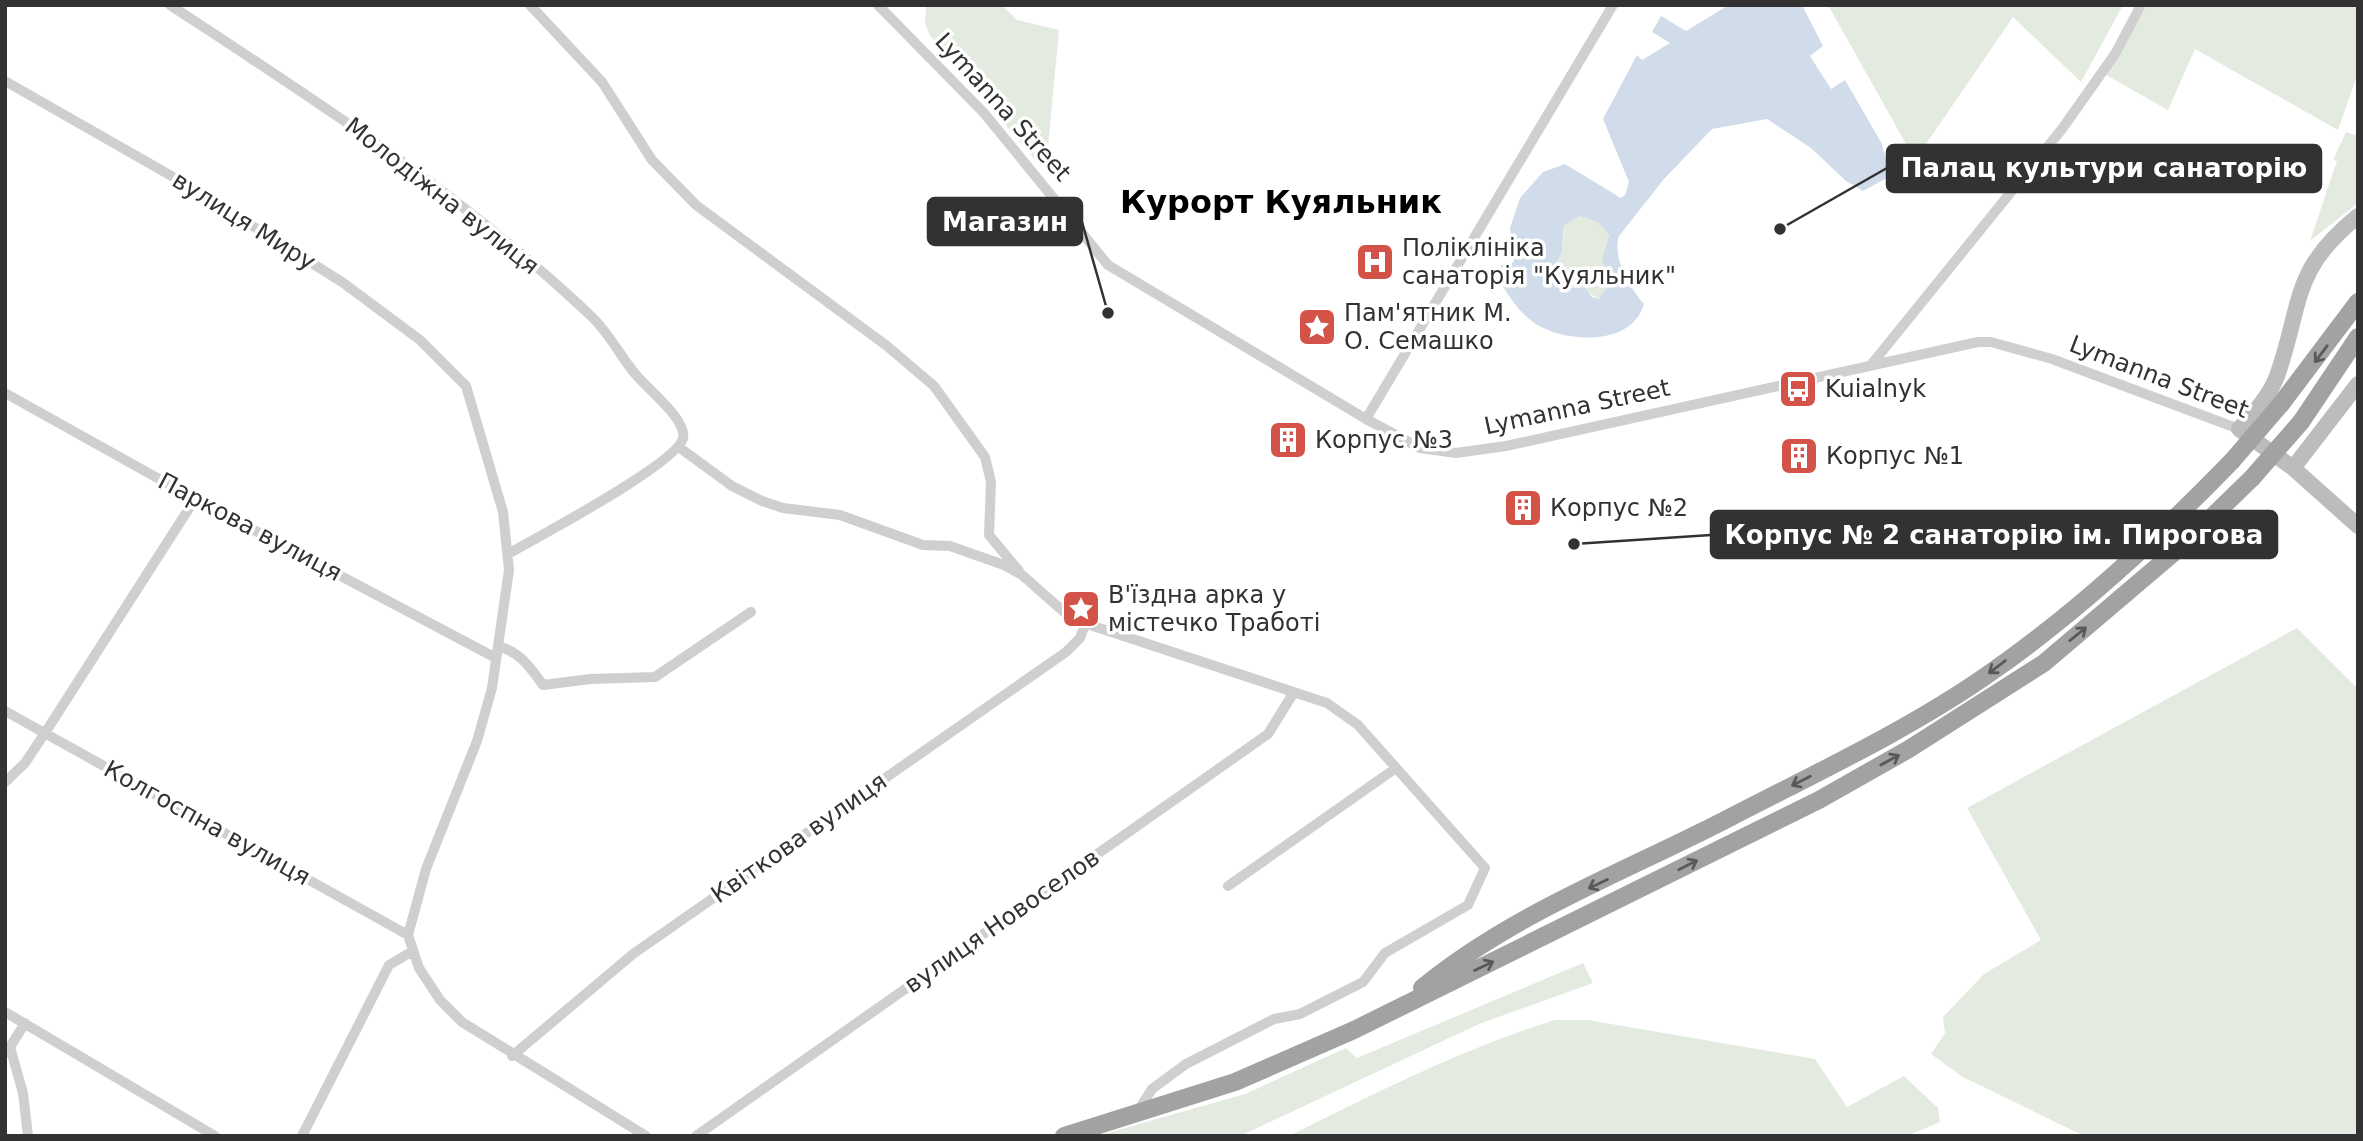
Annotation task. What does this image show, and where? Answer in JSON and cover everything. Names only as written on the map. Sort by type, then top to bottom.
[{"type":"highway","points":[[1400,1006],[1451,964],[1504,929],[1804,780],[1988,674],[2105,584],[2232,461],[2281,404],[2358,302]]},
{"type":"highway","points":[[1064,1136],[1235,1082],[1354,1030],[1819,800],[1992,699],[2043,663],[2116,604],[2252,478],[2301,422],[2356,340]]},
{"type":"main road","points":[[2239,429],[2260,407],[2276,378],[2308,270],[2325,244],[2358,216]]},
{"type":"main road","points":[[2293,468],[2358,384]]},
{"type":"main road","name":"Lymanna Street","points":[[2239,429],[2293,468],[2358,526]]},
{"type":"street","name":"Молодіжна вулиця","points":[[170,5],[417,171],[524,256],[595,319],[636,375],[681,424],[684,436],[680,448]]},
{"type":"street","points":[[530,5],[602,82],[652,160],[696,205],[887,346],[934,386],[985,457],[991,482],[989,535],[1022,575]]},
{"type":"street","name":"Lymanna Street","points":[[878,5],[984,114],[1108,265],[1366,419],[1420,448],[1456,453],[1481,451],[1964,345],[1991,342],[2052,359],[2239,429]]},
{"type":"street","points":[[1366,419],[1613,5]]},
{"type":"street","points":[[1871,365],[2063,129],[2115,54],[2141,5]]},
{"type":"street","name":"вулиця Миру","points":[[5,81],[188,186],[342,282],[420,340],[466,386],[503,512],[508,554]]},
{"type":"street","name":"Паркова вулиця","points":[[5,393],[195,499],[496,658]]},
{"type":"street","points":[[646,1136],[512,1056],[462,1022],[440,1000],[419,968],[408,935],[426,869],[478,741],[492,688],[509,570],[508,554],[625,486],[680,448],[732,486],[762,501],[783,508],[840,514],[923,545],[936,544],[972,552],[1022,575],[1080,618],[1327,703],[1358,725],[1485,868],[1468,905],[1385,953],[1363,982],[1300,1014],[1274,1019],[1186,1064],[1152,1089],[1138,1111]]},
{"type":"street","points":[[5,782],[24,763],[45,733],[195,499]]},
{"type":"street","points":[[972,552],[989,535]]},
{"type":"street","points":[[498,646],[514,651],[524,659],[543,685],[590,679],[656,677],[751,612]]},
{"type":"street","name":"Квіткова вулиця","points":[[512,1056],[633,954],[1066,652],[1080,638],[1080,618]]},
{"type":"street","name":"вулиця Новоселов","points":[[696,1136],[1268,734],[1294,692]]},
{"type":"street","name":"Колгоспна вулиця","points":[[5,711],[408,935]]},
{"type":"street","points":[[1228,887],[1396,768]]},
{"type":"street","points":[[302,1136],[389,965],[413,951]]},
{"type":"street","points":[[5,1012],[215,1136]]},
{"type":"street","points":[[24,1023],[7,1051],[23,1093],[28,1136]]},
{"type":"shaded area","points":[[926,5],[1002,5],[1017,20],[1059,30],[1047,157],[1036,161],[930,35],[925,24]]},
{"type":"shaded area","points":[[1828,5],[2123,5],[2081,82],[2013,17],[1915,160]]},
{"type":"shaded area","points":[[2147,5],[2358,5],[2358,73],[2338,130],[2195,49],[2168,110],[2106,75]]},
{"type":"shaded area","points":[[2346,132],[2358,136],[2358,203],[2310,241],[2337,161],[2333,160]]},
{"type":"shaded area","points":[[1580,216],[1598,222],[1609,235],[1604,259],[1612,282],[1599,299],[1579,287],[1563,287],[1552,272],[1563,247],[1564,224]]},
{"type":"shaded area","points":[[2297,628],[2358,689],[2358,1136],[2084,1136],[1963,1077],[1931,1054],[1945,1033],[1943,1017],[1984,974],[2041,940],[1967,808]]},
{"type":"shaded area","points":[[1583,963],[1593,983],[1479,1024],[1240,1136],[1097,1136],[1245,1094],[1346,1048],[1357,1058]]},
{"type":"shaded area","points":[[1555,1020],[1588,1020],[1815,1059],[1847,1107],[1904,1076],[1938,1108],[1940,1122],[1907,1136],[1289,1136],[1453,1058]]},
{"type":"water","points":[[1729,5],[1802,5],[1823,46],[1810,56],[1831,89],[1845,80],[1882,144],[1889,173],[1885,179],[1863,191],[1846,181],[1811,148],[1767,119],[1712,129],[1664,179],[1619,236],[1617,245],[1620,263],[1633,290],[1644,304],[1637,317],[1615,334],[1600,337],[1569,336],[1541,327],[1522,312],[1498,278],[1501,265],[1514,262],[1510,228],[1520,198],[1543,172],[1565,164],[1621,198],[1625,195],[1629,182],[1603,119],[1637,55],[1642,60],[1670,43],[1652,32],[1661,16],[1686,31]],"holes":[[[1580,216],[1598,222],[1609,235],[1602,260],[1611,282],[1599,299],[1592,297],[1585,288],[1563,287],[1552,272],[1562,251],[1564,225]]]},
{"type":"place","name":"Палац культури санаторію","points":[[1780,229]]},
{"type":"place","name":"Поліклініка санаторія \"Куяльник\"","points":[[1375,262]]},
{"type":"place","name":"Магазин","points":[[1108,313]]},
{"type":"place","name":"Пам'ятник М. О. Семашко","points":[[1317,327]]},
{"type":"place","name":"Kuialnyk","points":[[1798,389]]},
{"type":"place","name":"Корпус №3","points":[[1288,440]]},
{"type":"place","name":"Корпус №1","points":[[1799,456]]},
{"type":"place","name":"Корпус №2","points":[[1523,508]]},
{"type":"place","name":"Корпус № 2 санаторію ім. Пирогова","points":[[1574,544]]},
{"type":"place","name":"В'їздна арка у містечко Тработі","points":[[1081,609]]},
{"type":"district","name":"Курорт Куяльник","points":[[1281,202]]}]
